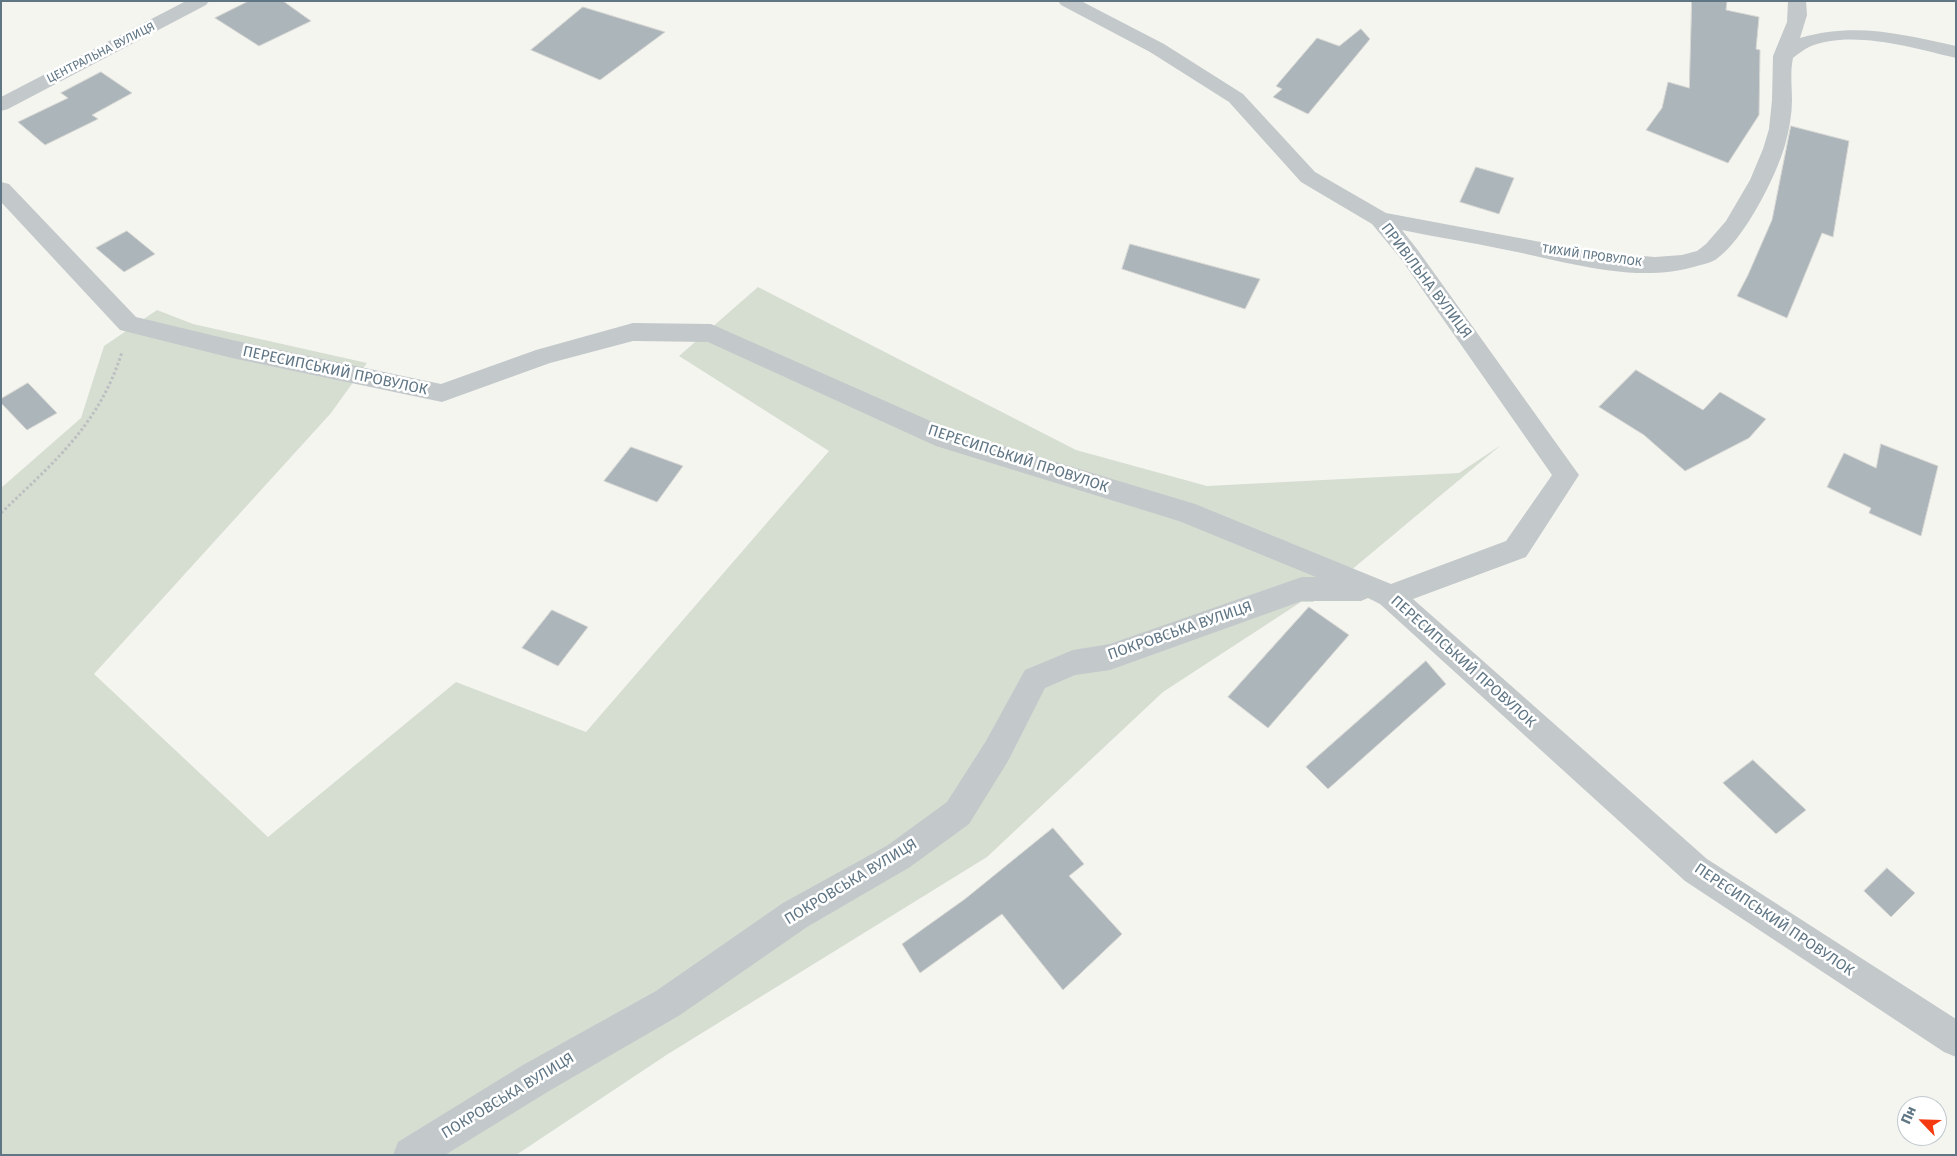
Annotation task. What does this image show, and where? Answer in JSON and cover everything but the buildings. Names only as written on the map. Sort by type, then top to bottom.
[{"type":"street","name":"ЦЕНТРАЛЬНА ВУЛИЦЯ","points":[[1,104],[200,1]]},
{"type":"street","name":"ПРИВІЛЬНА ВУЛИЦЯ","points":[[1067,1],[1157,48],[1236,98],[1308,177],[1380,219],[1409,254],[1566,475],[1516,549],[1383,592]]},
{"type":"street","name":"ТИХИЙ ПРОВУЛОК","points":[[1380,219],[1584,257],[1640,265],[1677,263],[1706,255],[1725,238],[1751,199],[1771,157],[1781,121],[1783,56],[1795,29],[1799,7],[1797,1]]},
{"type":"street","points":[[1783,56],[1803,44],[1834,36],[1863,34],[1956,52]]},
{"type":"street","points":[[1,189],[128,324]]},
{"type":"street","name":"ПЕРЕСИПСЬКИЙ ПРОВУЛОК","points":[[128,324],[232,349],[442,393],[544,356],[633,332],[711,333],[945,439],[1186,512],[1383,592],[1696,870],[1956,1040]]},
{"type":"street","name":"ПОКРОВСЬКА ВУЛИЦЯ","points":[[411,1155],[536,1078],[668,1003],[795,915],[898,856],[958,813],[997,751],[1035,679],[1073,662],[1110,657],[1302,589],[1383,592]]},
{"type":"path","points":[[1,513],[82,434],[105,397],[118,368],[128,324]]},
{"type":"shaded area","points":[[758,287],[1076,450],[1207,486],[1459,473],[1501,445],[1313,602],[1301,602],[1163,692],[987,857],[668,1054],[516,1155],[1,1155],[1,488],[81,418],[104,346],[157,310],[193,324],[367,363],[331,413],[94,674],[268,837],[456,682],[586,732],[829,451],[679,356]]}]
